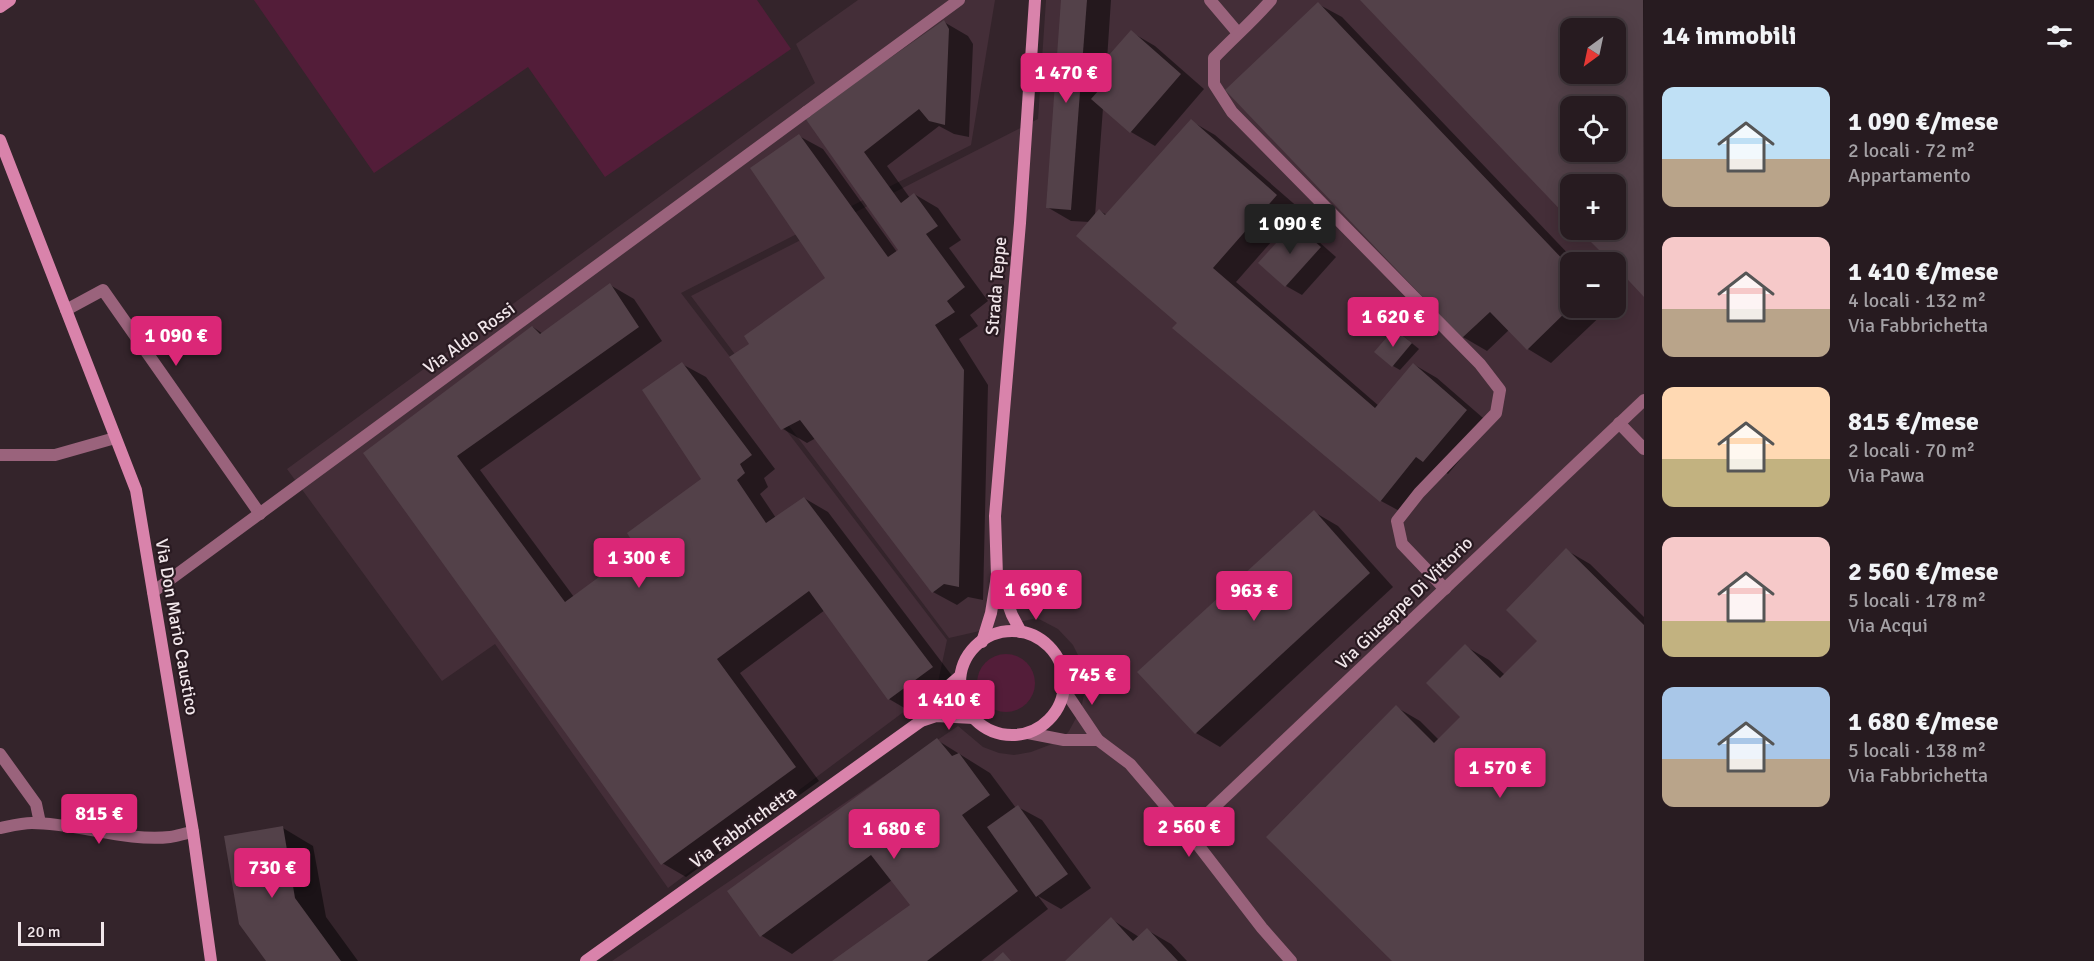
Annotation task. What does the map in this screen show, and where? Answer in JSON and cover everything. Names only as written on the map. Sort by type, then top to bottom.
[{"type":"street","points":[[0,7],[10,0]]},
{"type":"street","name":"Via Aldo Rossi","points":[[153,592],[959,0]]},
{"type":"street","name":"Strada Teppe","points":[[982,642],[991,612],[997,576],[995,516],[1020,223],[1035,0]]},
{"type":"street","points":[[1210,0],[1238,33]]},
{"type":"street","points":[[1271,0],[1256,18],[1214,58],[1214,84],[1232,112],[1480,364],[1500,390],[1496,413],[1419,493],[1397,521],[1402,544],[1445,589]]},
{"type":"street","name":"Via Don Mario Caustico","points":[[0,140],[136,490],[193,832],[211,961]]},
{"type":"street","points":[[66,310],[103,290],[260,514]]},
{"type":"street","name":"Via Giuseppe Di Vittorio","points":[[1188,832],[1644,400]]},
{"type":"street","points":[[1619,423],[1644,449]]},
{"type":"street","points":[[0,455],[55,455],[115,438]]},
{"type":"street","name":"Strada Teppe","points":[[997,576],[1021,632]]},
{"type":"street","points":[[1004,632],[1021,632],[1037,638],[1050,648],[1059,662],[1064,679],[1063,695],[1056,711],[1044,724],[1028,733],[1011,736],[993,732],[978,723],[966,709],[961,692],[960,676],[966,660],[975,647],[988,637],[1004,632]]},
{"type":"street","name":"Via Fabbrichetta","points":[[921,721],[938,695],[960,676]]},
{"type":"street","points":[[1063,688],[1098,740],[1130,764],[1188,832],[1262,928],[1291,961]]},
{"type":"street","name":"Via Fabbrichetta","points":[[586,961],[921,721],[936,716],[974,718]]},
{"type":"street","points":[[1028,733],[1064,740],[1098,740]]},
{"type":"street","points":[[0,754],[36,804],[40,824]]},
{"type":"street","points":[[0,828],[30,823],[78,827],[142,837],[169,837],[193,832]]},
{"type":"shaded area","points":[[254,0],[757,0],[791,49],[605,177],[528,67],[374,173]]},
{"type":"shaded area","points":[[858,0],[995,0],[971,145],[681,293],[947,640],[937,687],[668,888],[495,644],[442,681],[287,469],[815,83],[796,44]]},
{"type":"shaded area","points":[[1046,0],[1644,0],[1644,961],[612,961],[958,726],[983,747],[999,753],[1014,755],[1031,752],[1060,741],[1069,731],[1081,709],[1085,690],[1084,669],[1073,645],[1058,629],[1037,618],[949,638],[691,296],[1038,119]]},
{"type":"shaded area","points":[[1006,654],[1017,656],[1030,667],[1035,683],[1033,694],[1022,707],[1006,712],[995,710],[982,699],[977,683],[979,672],[990,659]]},
{"type":"building","points":[[1061,0],[1087,0],[1071,210],[1046,208]]},
{"type":"building","points":[[1360,0],[1643,0],[1644,297],[1626,278],[1626,252],[1601,252],[1589,240],[1626,240],[1626,174],[1560,174],[1560,210]]},
{"type":"building","points":[[1318,2],[1560,256],[1560,318],[1527,350],[1490,312],[1462,338],[1225,90]]},
{"type":"building","points":[[944,20],[949,29],[945,125],[929,121],[919,109],[864,152],[901,203],[914,193],[938,226],[926,234],[965,287],[947,301],[955,312],[935,325],[964,370],[959,587],[944,584],[932,593],[800,420],[781,430],[729,357],[749,344],[744,336],[825,278],[750,168],[799,134],[888,257],[898,250],[805,118]]},
{"type":"building","points":[[1131,30],[1181,74],[1130,133],[1091,99],[1099,90],[1087,80]]},
{"type":"building","points":[[1191,119],[1277,195],[1213,268],[1375,408],[1413,363],[1467,410],[1423,462],[1416,457],[1380,502],[1172,328],[1177,323],[1076,236],[1099,209],[1105,215]]},
{"type":"building","points":[[1294,223],[1321,247],[1285,287],[1258,263]]},
{"type":"building","points":[[610,283],[639,327],[457,456],[565,602],[637,549],[627,533],[701,479],[642,390],[682,362],[752,455],[740,464],[745,473],[737,480],[766,523],[804,497],[933,667],[888,700],[809,591],[717,659],[796,767],[661,865],[363,453],[532,326],[540,334]]},
{"type":"building","points":[[1394,329],[1412,343],[1392,367],[1374,352]]},
{"type":"building","points":[[1314,510],[1370,573],[1195,734],[1137,672]]},
{"type":"building","points":[[1566,548],[1644,625],[1644,961],[1392,961],[1266,837],[1396,705],[1434,743],[1460,717],[1426,683],[1465,644],[1500,678],[1537,641],[1506,610]]},
{"type":"building","points":[[937,738],[952,756],[959,753],[990,795],[962,815],[1018,891],[927,961],[832,961],[910,905],[871,855],[760,937],[727,891]]},
{"type":"building","points":[[1018,805],[1068,874],[1036,897],[987,827]]},
{"type":"building","points":[[283,826],[295,898],[341,961],[266,961],[239,924],[224,836]]},
{"type":"building","points":[[1111,917],[1133,941],[1147,928],[1178,961],[1065,961]]},
{"type":"building","points":[[1003,952],[1011,961],[993,961]]}]
